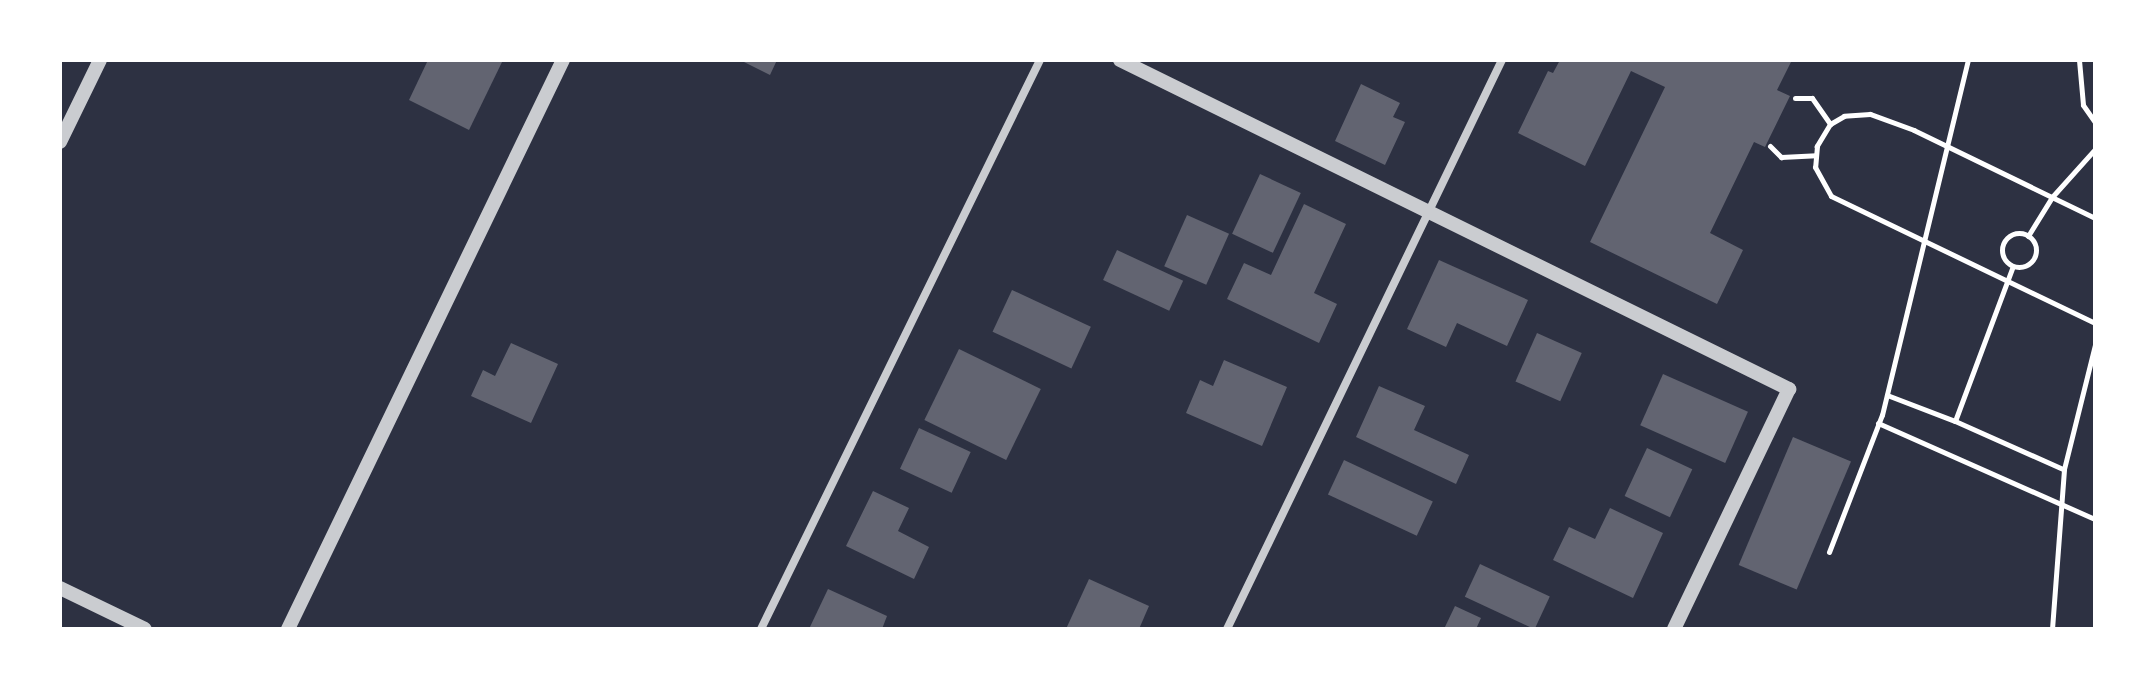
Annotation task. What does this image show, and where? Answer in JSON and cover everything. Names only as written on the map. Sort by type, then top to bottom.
[{"type":"street","points":[[60,142],[100,60]]},
{"type":"street","points":[[288,629],[563,60]]},
{"type":"street","points":[[761,629],[1040,60]]},
{"type":"street","points":[[1120,60],[1789,389],[1674,629]]},
{"type":"street","points":[[1227,629],[1502,60]]},
{"type":"street","points":[[60,588],[145,629]]},
{"type":"path","points":[[1829,552],[1887,395],[1968,60]]},
{"type":"path","points":[[2079,60],[2083,105],[2095,122]]},
{"type":"path","points":[[1795,98],[1812,98],[1830,124]]},
{"type":"path","points":[[2095,218],[1870,114],[1844,116],[1830,124],[1816,155],[1815,167],[1831,196],[2095,323]]},
{"type":"path","points":[[1770,146],[1781,157],[1816,155]]},
{"type":"path","points":[[2028,236],[2052,197],[2095,149]]},
{"type":"path","points":[[2013,266],[2003,257],[2004,241],[2013,234],[2028,236]]},
{"type":"path","points":[[2013,266],[2032,260],[2036,250],[2028,236]]},
{"type":"path","points":[[1955,421],[2013,266]]},
{"type":"path","points":[[2052,629],[2064,469],[2095,345]]},
{"type":"path","points":[[1887,395],[2064,469]]},
{"type":"path","points":[[1878,423],[2025,485],[2095,519]]},
{"type":"building","points":[[428,60],[503,60],[469,130],[409,100]]},
{"type":"building","points":[[740,60],[777,60],[770,75]]},
{"type":"building","points":[[1560,60],[1792,60],[1777,90],[1790,96],[1765,147],[1754,142],[1710,233],[1743,250],[1717,304],[1590,242],[1665,87],[1631,71],[1585,166],[1518,133],[1548,71],[1553,73]]},
{"type":"building","points":[[1361,84],[1400,103],[1393,117],[1405,122],[1385,165],[1335,141]]},
{"type":"building","points":[[1260,174],[1301,193],[1273,253],[1232,234]]},
{"type":"building","points":[[1304,204],[1346,224],[1314,293],[1337,304],[1319,343],[1227,299],[1244,263],[1271,275]]},
{"type":"building","points":[[1187,215],[1229,234],[1206,285],[1164,266]]},
{"type":"building","points":[[1117,250],[1183,281],[1169,311],[1103,280]]},
{"type":"building","points":[[1439,260],[1528,300],[1507,346],[1457,323],[1446,347],[1407,329]]},
{"type":"building","points":[[1012,290],[1091,327],[1071,368],[993,332]]},
{"type":"building","points":[[1537,333],[1582,353],[1560,401],[1515,381]]},
{"type":"building","points":[[511,343],[558,364],[531,423],[471,396],[483,370],[495,376]]},
{"type":"building","points":[[959,349],[1041,389],[1006,460],[924,420]]},
{"type":"building","points":[[1224,360],[1287,387],[1262,446],[1186,413],[1200,380],[1213,386]]},
{"type":"building","points":[[1663,374],[1748,412],[1725,463],[1640,425]]},
{"type":"building","points":[[1379,386],[1425,406],[1414,430],[1469,455],[1456,484],[1356,437]]},
{"type":"building","points":[[919,428],[971,452],[952,493],[900,469]]},
{"type":"building","points":[[1793,437],[1851,462],[1797,590],[1739,565]]},
{"type":"building","points":[[1647,448],[1692,469],[1670,517],[1625,496]]},
{"type":"building","points":[[1344,460],[1433,501],[1417,536],[1328,494]]},
{"type":"building","points":[[873,491],[909,508],[898,531],[929,547],[914,579],[846,546]]},
{"type":"building","points":[[1610,508],[1663,533],[1633,598],[1553,560],[1569,527],[1595,539]]},
{"type":"building","points":[[1480,564],[1550,597],[1535,629],[1465,597]]},
{"type":"building","points":[[1089,579],[1149,606],[1139,629],[1066,629]]},
{"type":"building","points":[[828,589],[887,616],[882,629],[809,629]]},
{"type":"building","points":[[1455,606],[1481,618],[1476,629],[1444,629]]}]
